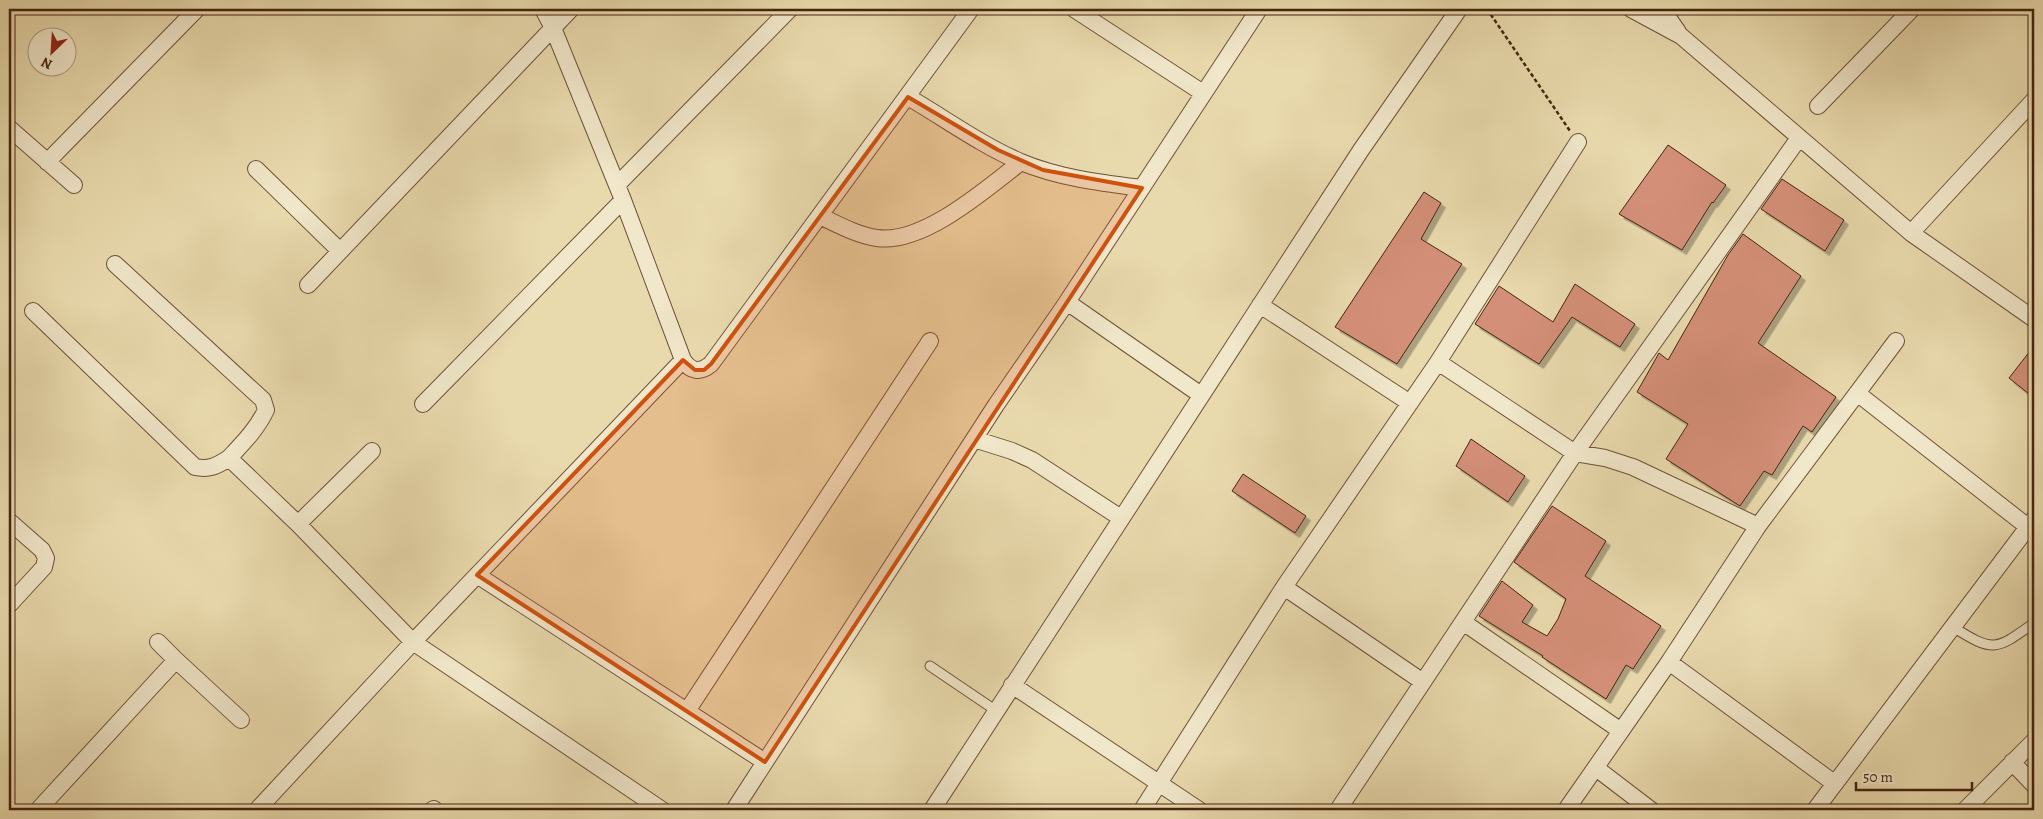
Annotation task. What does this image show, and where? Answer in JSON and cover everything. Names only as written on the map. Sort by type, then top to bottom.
[{"type":"street","points":[[47,162],[197,9]]},
{"type":"street","points":[[544,9],[620,193],[683,360],[695,370],[704,370],[711,364],[971,9]]},
{"type":"street","points":[[308,285],[571,9]]},
{"type":"street","points":[[424,404],[790,9]]},
{"type":"street","points":[[1074,9],[1203,93]]},
{"type":"street","points":[[734,810],[974,439],[1067,302],[1259,9]]},
{"type":"street","points":[[932,810],[995,710],[1361,150],[1459,9]]},
{"type":"street","points":[[1631,9],[1681,36],[1911,233],[2034,319]]},
{"type":"street","points":[[1662,9],[1681,36]]},
{"type":"street","points":[[1818,106],[1912,9]]},
{"type":"street","points":[[908,97],[1021,162],[1043,170],[1097,182],[1142,188]]},
{"type":"street","points":[[1911,233],[2034,100]]},
{"type":"street","points":[[9,128],[74,185]]},
{"type":"street","points":[[1338,810],[1575,453],[1799,138]]},
{"type":"street","points":[[1142,810],[1284,587],[1438,362],[1578,142]]},
{"type":"street","points":[[820,216],[856,232],[879,238],[900,237],[926,227],[958,210],[1021,162]]},
{"type":"street","points":[[256,169],[340,251]]},
{"type":"street","points":[[33,311],[195,467],[206,469],[215,467],[228,458],[252,432],[266,410],[263,400],[115,264]]},
{"type":"street","points":[[1067,302],[1201,395]]},
{"type":"street","points":[[1260,305],[1410,403]]},
{"type":"street","points":[[687,710],[930,341]]},
{"type":"street","points":[[1566,810],[1669,662],[1758,526],[1896,341]]},
{"type":"street","points":[[257,810],[413,642],[683,360]]},
{"type":"street","points":[[1438,362],[1575,453],[1605,458],[1633,467],[1758,526]]},
{"type":"street","points":[[1815,810],[2031,523],[1857,393]]},
{"type":"street","points":[[974,439],[1012,451],[1032,460],[1121,518]]},
{"type":"street","points":[[298,524],[372,451]]},
{"type":"street","points":[[228,458],[298,524],[413,642],[662,810]]},
{"type":"street","points":[[9,521],[42,550],[46,558],[44,568],[9,604]]},
{"type":"street","points":[[478,575],[765,762]]},
{"type":"street","points":[[1284,587],[1423,682]]},
{"type":"street","points":[[1462,622],[1621,730]]},
{"type":"street","points":[[158,642],[241,720]]},
{"type":"street","points":[[38,810],[176,660]]},
{"type":"street","points":[[1669,662],[1834,783]]},
{"type":"street","points":[[1012,685],[1199,810]]},
{"type":"street","points":[[1965,810],[2034,741]]},
{"type":"street","points":[[2012,762],[2034,785]]},
{"type":"street","points":[[1596,768],[1651,810]]},
{"type":"lane","points":[[1952,627],[1985,646],[2008,642],[2034,623]]},
{"type":"lane","points":[[930,666],[995,710]]},
{"type":"path","points":[[1487,9],[1578,142]]},
{"type":"highlighted area","points":[[908,97],[998,150],[1043,170],[1142,188],[765,762],[477,575],[683,360],[695,370],[704,370],[711,364]]},
{"type":"building","points":[[1668,145],[1726,185],[1712,202],[1682,250],[1619,214]]},
{"type":"building","points":[[1782,179],[1844,220],[1825,251],[1761,209]]},
{"type":"building","points":[[1424,192],[1441,203],[1421,239],[1462,264],[1397,364],[1335,327]]},
{"type":"building","points":[[1743,234],[1801,276],[1758,343],[1836,397],[1812,432],[1803,426],[1772,475],[1764,471],[1740,506],[1666,459],[1688,424],[1637,392],[1659,353],[1668,360],[1728,255]]},
{"type":"building","points":[[1575,284],[1635,324],[1620,347],[1572,317],[1539,364],[1475,324],[1499,286],[1553,322]]},
{"type":"building","points":[[2034,346],[2034,398],[2009,378]]},
{"type":"building","points":[[1471,439],[1525,476],[1508,502],[1456,466]]},
{"type":"building","points":[[1243,474],[1306,516],[1295,533],[1232,491]]},
{"type":"building","points":[[1552,506],[1606,541],[1585,576],[1661,626],[1633,669],[1626,665],[1606,699],[1543,656],[1479,616],[1502,581],[1533,605],[1522,622],[1547,636],[1558,619],[1566,599],[1514,562]]}]
